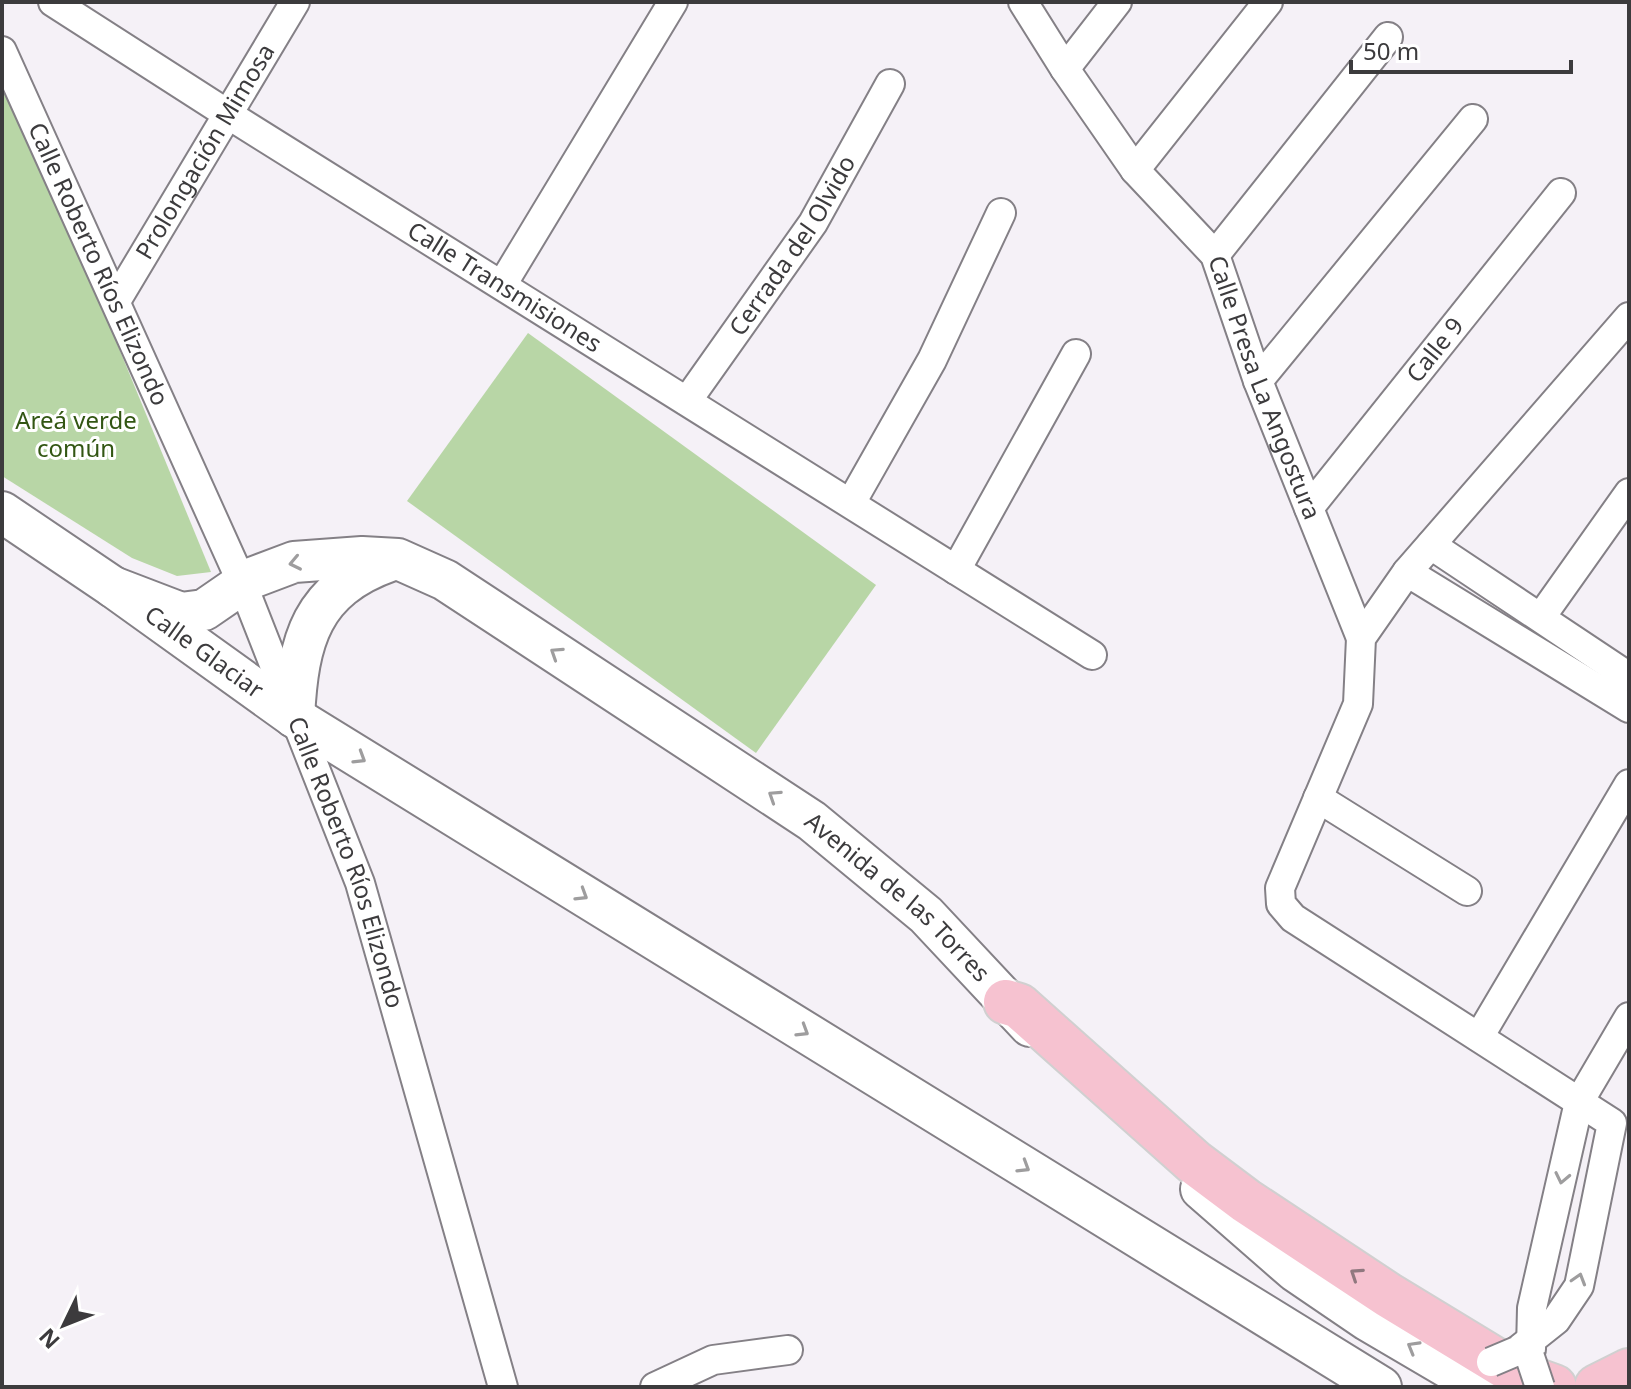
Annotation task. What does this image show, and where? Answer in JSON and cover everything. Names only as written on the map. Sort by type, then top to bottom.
[{"type":"highway","points":[[1006,1002],[1019,1006],[1194,1162],[1246,1201],[1388,1295],[1518,1374],[1533,1358]]},
{"type":"highway","points":[[1597,1387],[1629,1371]]},
{"type":"street","name":"Calle Transmisiones","points":[[53,2],[1092,655]]},
{"type":"street","name":"Prolongación Mimosa","points":[[116,301],[295,2]]},
{"type":"street","points":[[502,285],[673,2]]},
{"type":"street","name":"Calle Presa La Angostura","points":[[1023,2],[1135,170],[1215,255],[1258,381],[1361,638]]},
{"type":"street","points":[[1065,69],[1117,2]]},
{"type":"street","points":[[1135,170],[1268,2]]},
{"type":"street","points":[[1215,255],[1388,37]]},
{"type":"street","name":"Calle Roberto Ríos Elizondo","points":[[2,51],[242,583],[360,883],[503,1387]]},
{"type":"street","name":"Cerrada del Olvido","points":[[687,401],[813,223],[890,84]]},
{"type":"street","points":[[1258,381],[1473,119]]},
{"type":"street","name":"Calle 9","points":[[1309,508],[1561,193]]},
{"type":"street","points":[[851,503],[932,360],[1001,213]]},
{"type":"street","points":[[1544,1314],[1579,1286],[1612,1123],[1293,918],[1281,904],[1280,888],[1358,704],[1361,638],[1407,572],[1629,317]]},
{"type":"street","points":[[956,570],[1076,354]]},
{"type":"street","points":[[1541,617],[1629,493]]},
{"type":"street","name":"Calle Glaciar","points":[[2,512],[294,717]]},
{"type":"street","points":[[1431,545],[1629,677]]},
{"type":"street","name":"Avenida de las Torres","points":[[242,583],[294,562],[362,557],[398,559],[445,580],[812,821],[926,915],[1006,1002],[1136,1133],[1295,1271],[1367,1320],[1477,1375]]},
{"type":"street","points":[[398,559],[363,571],[338,589],[319,611],[305,637],[296,676],[294,717],[1381,1387]]},
{"type":"street","points":[[1407,572],[1629,708]]},
{"type":"street","name":"Calle Glaciar","points":[[113,587],[181,613],[204,610],[242,583]]},
{"type":"street","points":[[1479,1037],[1629,784]]},
{"type":"street","points":[[1318,798],[1467,891]]},
{"type":"street","points":[[1540,1387],[1533,1358],[1544,1314],[1579,1102],[1629,1017]]},
{"type":"street","points":[[655,1387],[713,1360],[788,1350]]},
{"type":"street","points":[[1477,1375],[1533,1358]]},
{"type":"green space","name":"Areá verde común","points":[[2,64],[211,572],[177,576],[132,558],[2,476]]},
{"type":"green space","points":[[528,333],[876,585],[756,753],[407,501]]}]
